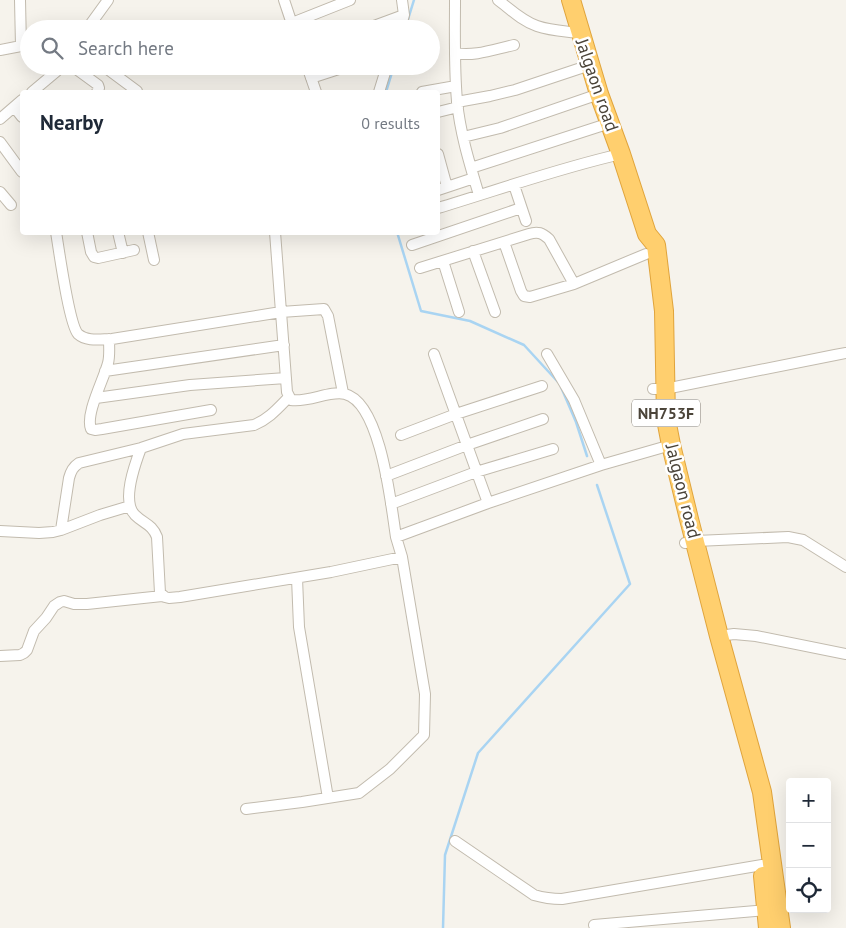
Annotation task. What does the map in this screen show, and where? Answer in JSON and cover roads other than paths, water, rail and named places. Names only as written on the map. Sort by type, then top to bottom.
[{"type":"highway","name":"Jalgaon road","points":[[571,0],[598,94],[621,154],[647,234],[656,245],[664,311],[659,389],[666,419],[666,447],[747,754],[762,792],[767,865],[781,928]]},
{"type":"highway","name":"NH753F","points":[[647,234],[646,254],[659,389]]},
{"type":"highway","name":"NH753F","points":[[767,865],[766,910],[768,928]]},
{"type":"street","points":[[20,0],[22,20]]},
{"type":"street","points":[[94,20],[108,0]]},
{"type":"street","points":[[284,0],[291,20]]},
{"type":"street","points":[[306,20],[350,0]]},
{"type":"street","points":[[402,0],[404,14],[402,20]]},
{"type":"street","points":[[455,0],[455,54],[458,104],[463,137],[479,195]]},
{"type":"street","points":[[498,0],[518,16],[536,25],[551,30],[580,32]]},
{"type":"street","points":[[389,20],[404,14]]},
{"type":"street","points":[[455,54],[473,54],[514,45]]},
{"type":"street","points":[[0,50],[20,47]]},
{"type":"street","points":[[440,111],[458,104],[515,90],[590,64]]},
{"type":"street","points":[[36,90],[52,75]]},
{"type":"street","points":[[82,75],[96,88],[102,75]]},
{"type":"street","points":[[116,75],[136,90]]},
{"type":"street","points":[[310,75],[315,90]]},
{"type":"street","points":[[311,78],[320,75]]},
{"type":"street","points":[[380,90],[384,75]]},
{"type":"street","points":[[433,90],[456,86]]},
{"type":"street","points":[[463,137],[500,128],[598,94]]},
{"type":"street","points":[[0,119],[18,104]]},
{"type":"street","points":[[440,172],[442,189],[472,173],[610,123]]},
{"type":"street","points":[[0,142],[20,169]]},
{"type":"street","points":[[440,207],[595,160],[621,154]]},
{"type":"street","points":[[514,185],[526,220]]},
{"type":"street","points":[[0,192],[11,205]]},
{"type":"street","points":[[412,245],[521,208]]},
{"type":"street","points":[[420,268],[538,232],[544,234],[549,239],[574,284]]},
{"type":"street","points":[[57,235],[70,314],[78,334],[94,340],[109,339],[281,312],[324,309],[343,393]]},
{"type":"street","points":[[88,235],[94,257],[98,258],[134,250]]},
{"type":"street","points":[[119,235],[123,253]]},
{"type":"street","points":[[149,235],[154,260]]},
{"type":"street","points":[[246,808],[359,793],[390,769],[424,735],[425,694],[402,557],[396,537],[386,476],[376,435],[363,406],[343,393],[301,400],[292,400],[289,397],[287,392],[275,235]]},
{"type":"street","points":[[504,242],[524,296],[530,297],[574,284],[646,254]]},
{"type":"street","points":[[473,251],[495,312]]},
{"type":"street","points":[[443,260],[459,312]]},
{"type":"street","points":[[109,339],[108,362],[89,421],[90,427],[94,430],[211,410]]},
{"type":"street","points":[[105,371],[284,345]]},
{"type":"street","points":[[659,389],[846,353]]},
{"type":"street","points":[[434,354],[488,503]]},
{"type":"street","points":[[547,354],[574,400],[601,465]]},
{"type":"street","points":[[96,398],[190,385],[286,378]]},
{"type":"street","points":[[401,435],[456,414],[542,386]]},
{"type":"street","points":[[61,530],[71,470],[79,463],[141,448],[183,434],[254,425],[271,416],[289,397]]},
{"type":"street","points":[[386,476],[543,419]]},
{"type":"street","points":[[396,537],[488,503],[601,465],[666,447]]},
{"type":"street","points":[[141,448],[131,480],[129,500],[136,516],[155,531],[160,593],[162,596]]},
{"type":"street","points":[[391,504],[476,472],[554,449]]},
{"type":"street","points":[[0,531],[53,532],[130,506]]},
{"type":"street","points":[[690,542],[776,537],[798,538],[846,567]]},
{"type":"street","points":[[0,656],[24,653],[34,631],[54,606],[64,601],[74,604],[88,604],[162,596],[169,598],[180,597],[297,578],[402,557]]},
{"type":"street","points":[[297,578],[299,627],[328,798]]},
{"type":"street","points":[[715,629],[846,654]]},
{"type":"street","points":[[455,841],[534,895],[553,900],[767,865]]},
{"type":"street","points":[[594,925],[766,910]]},
{"type":"waterway","points":[[408,20],[414,0]]},
{"type":"waterway","points":[[387,90],[391,75]]},
{"type":"waterway","points":[[398,235],[421,311],[470,321],[524,345],[558,382]]},
{"type":"waterway","points":[[561,387],[576,422],[587,456]]},
{"type":"waterway","points":[[443,928],[445,855],[478,753],[630,584],[597,485]]}]
